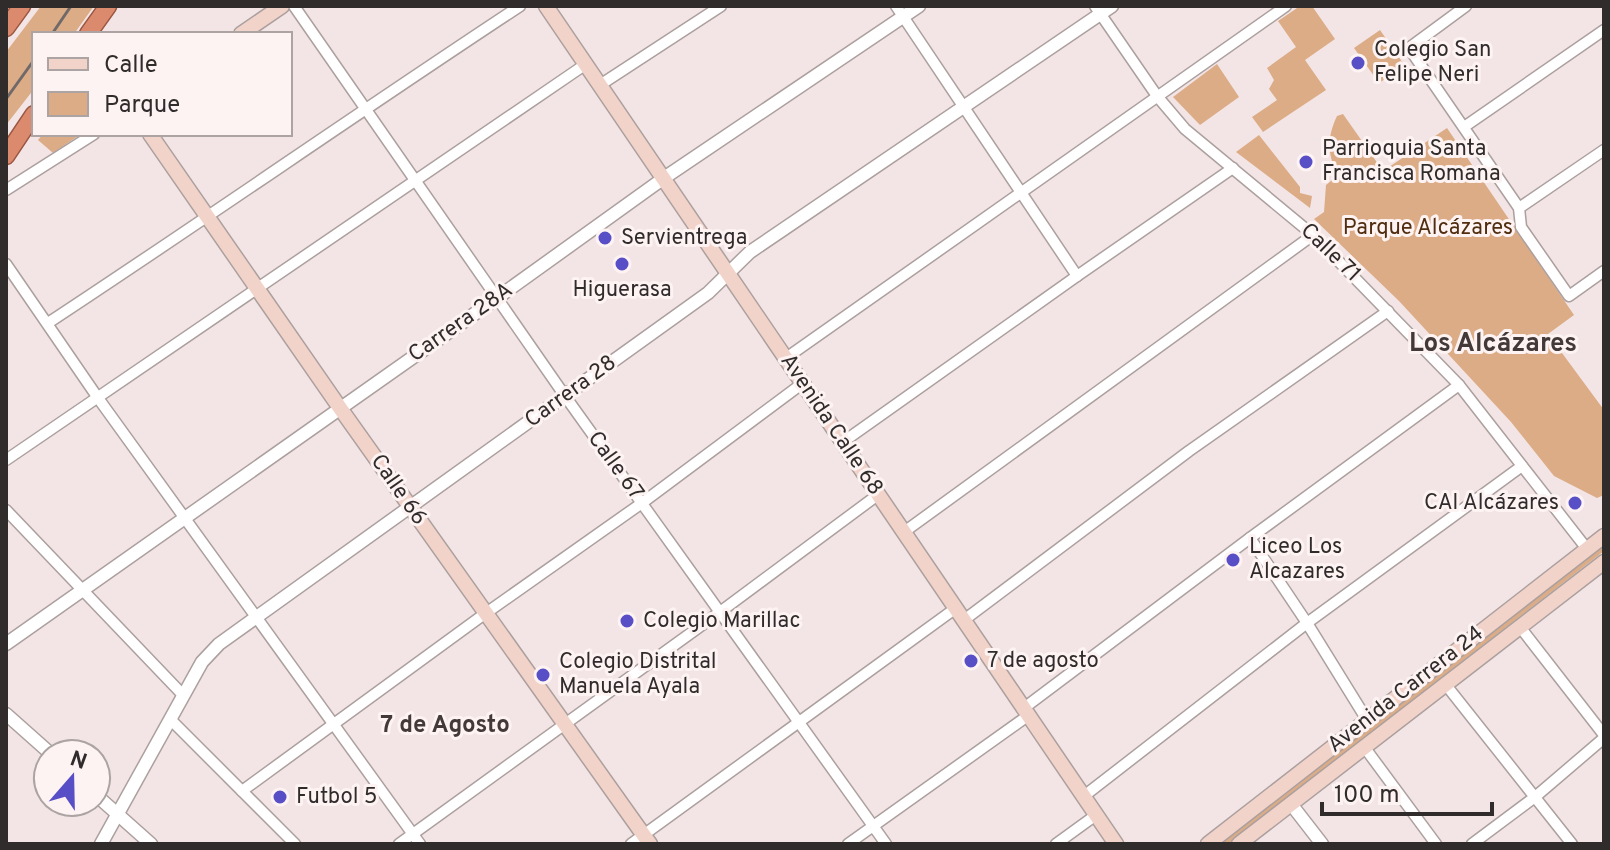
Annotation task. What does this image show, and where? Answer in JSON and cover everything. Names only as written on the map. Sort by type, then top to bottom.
[{"type":"highway","points":[[6,28],[22,6]]},
{"type":"highway","points":[[89,32],[108,6]]},
{"type":"highway","points":[[6,156],[32,117]]},
{"type":"main road","points":[[244,32],[282,6]]},
{"type":"main road","name":"Avenida Calle 68","points":[[546,6],[1116,844]]},
{"type":"main road","name":"Calle 66","points":[[151,136],[340,408],[647,839]]},
{"type":"main road","name":"Avenida Carrera 24","points":[[1208,844],[1604,536]]},
{"type":"main road","name":"Avenida Carrera 24","points":[[1239,844],[1603,565]]},
{"type":"street","name":"Calle 67","points":[[294,6],[565,396],[886,844]]},
{"type":"street","points":[[48,323],[520,6]]},
{"type":"street","points":[[600,85],[721,6]]},
{"type":"street","name":"Carrera 28A","points":[[6,644],[899,11],[919,6]]},
{"type":"street","name":"Carrera 28","points":[[101,844],[209,653],[708,293],[750,252],[963,107],[1097,10],[1112,6]]},
{"type":"street","points":[[786,358],[1286,6]]},
{"type":"street","points":[[1466,6],[1409,48],[1519,208],[1521,227],[1569,296],[1604,271]]},
{"type":"street","name":"Calle 71","points":[[1097,10],[1157,96],[1185,129],[1313,235],[1459,385],[1587,549]]},
{"type":"street","points":[[899,11],[1077,276]]},
{"type":"street","points":[[1464,127],[1604,30]]},
{"type":"street","points":[[6,460],[586,64]]},
{"type":"street","points":[[6,190],[91,136]]},
{"type":"street","points":[[1519,208],[1604,150]]},
{"type":"street","points":[[843,442],[1233,168]]},
{"type":"street","points":[[904,532],[1313,235]]},
{"type":"street","points":[[6,264],[98,398],[420,844]]},
{"type":"street","points":[[631,844],[647,839],[799,723],[960,614],[1388,311]]},
{"type":"street","points":[[242,791],[803,383]]},
{"type":"street","points":[[848,844],[1250,538],[1459,385]]},
{"type":"street","points":[[1084,796],[1307,623],[1522,466]]},
{"type":"street","points":[[399,844],[879,494]]},
{"type":"street","points":[[6,510],[183,695]]},
{"type":"street","points":[[1250,538],[1367,720]]},
{"type":"street","points":[[1472,844],[1535,797],[1604,736],[1520,627]]},
{"type":"street","points":[[1446,685],[1572,844]]},
{"type":"street","points":[[6,714],[33,738]]},
{"type":"street","points":[[170,719],[295,844]]},
{"type":"street","points":[[1365,748],[1436,844]]},
{"type":"street","points":[[1291,804],[1322,844]]},
{"type":"street","points":[[112,809],[151,844]]},
{"type":"street","points":[[1056,844],[1096,815]]},
{"type":"green space","points":[[41,6],[94,6],[75,32],[32,32],[32,92],[6,125],[6,52]]},
{"type":"green space","points":[[1300,6],[1312,6],[1335,39],[1305,60],[1326,90],[1263,132],[1252,117],[1277,100],[1269,89],[1274,80],[1267,68],[1296,47],[1278,21]]},
{"type":"green space","points":[[1380,30],[1405,66],[1379,83],[1354,48]]},
{"type":"green space","points":[[1217,64],[1239,97],[1200,125],[1173,97]]},
{"type":"green space","name":"Parque Alcázares","points":[[1343,114],[1383,171],[1447,128],[1574,315],[1548,334],[1604,410],[1604,495],[1597,498],[1554,476],[1511,422],[1399,301],[1314,219],[1324,212],[1326,185],[1338,175],[1330,153],[1330,139],[1337,116]]},
{"type":"green space","points":[[1259,135],[1300,187],[1300,193],[1312,196],[1310,208],[1236,152]]},
{"type":"green space","points":[[41,136],[78,136],[53,153],[38,140]]},
{"type":"green space","points":[[1604,542],[1604,551],[1228,844],[1217,844]]},
{"type":"railway","points":[[53,32],[71,6]]},
{"type":"railway","points":[[6,99],[32,63]]},
{"type":"place","name":"Colegio San Felipe Neri","points":[[1358,63]]},
{"type":"place","name":"Parrioquia Santa Francisca Romana","points":[[1306,162]]},
{"type":"place","name":"Servientrega","points":[[605,238]]},
{"type":"place","name":"Higuerasa","points":[[622,264]]},
{"type":"place","name":"CAI Alcázares","points":[[1575,503]]},
{"type":"place","name":"Liceo Los Alcazares","points":[[1233,560]]},
{"type":"place","name":"Colegio Marillac","points":[[627,621]]},
{"type":"place","name":"7 de agosto","points":[[971,661]]},
{"type":"place","name":"Colegio Distrital Manuela Ayala","points":[[543,675]]},
{"type":"place","name":"Futbol 5","points":[[280,797]]},
{"type":"district","name":"Los Alcázares","points":[[1493,344]]},
{"type":"district","name":"7 de Agosto","points":[[445,726]]}]
